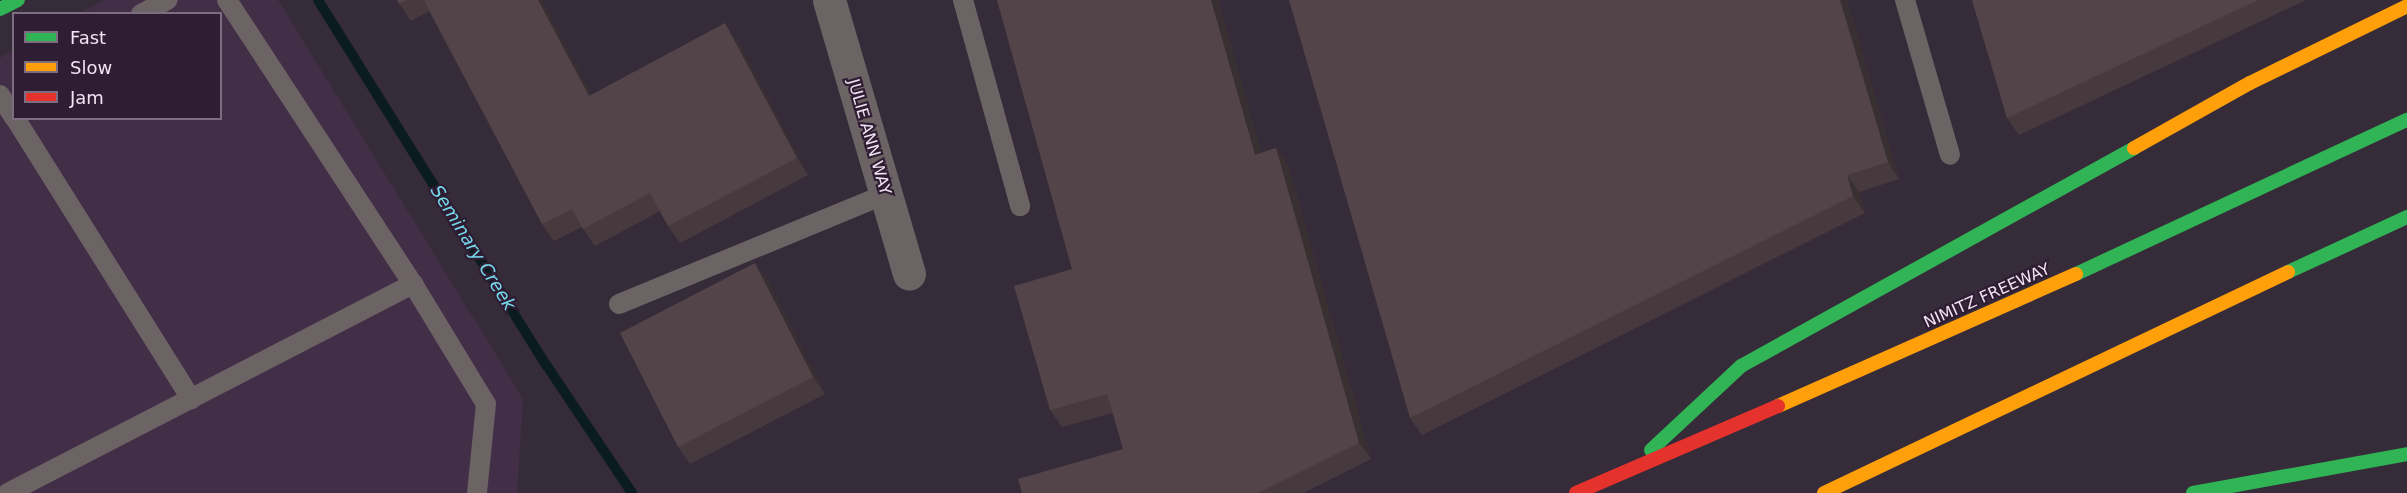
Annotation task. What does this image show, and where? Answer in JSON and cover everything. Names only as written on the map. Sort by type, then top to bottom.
[{"type":"main road","points":[[0,9],[18,0]]},
{"type":"main road","points":[[1635,466],[1741,366],[2250,83],[2407,6]]},
{"type":"main road","name":"NIMITZ FREEWAY","points":[[1576,493],[1967,324],[2407,120]]},
{"type":"main road","points":[[1824,493],[2009,402],[2407,217]]},
{"type":"main road","points":[[2193,493],[2407,454]]},
{"type":"street","name":"JULIE ANN WAY","points":[[829,0],[909,274]]},
{"type":"lane","points":[[145,12],[166,0]]},
{"type":"lane","points":[[227,0],[413,284],[486,404],[477,493]]},
{"type":"lane","points":[[963,0],[1020,206]]},
{"type":"lane","points":[[1905,0],[1950,155]]},
{"type":"lane","points":[[0,95],[12,115]]},
{"type":"lane","points":[[15,120],[191,399]]},
{"type":"lane","points":[[619,304],[886,195]]},
{"type":"lane","points":[[9,493],[413,284]]},
{"type":"shaded area","points":[[105,0],[278,0],[523,399],[517,493],[0,493],[0,58],[12,51],[12,120],[222,120],[222,12],[82,12]]},
{"type":"building","points":[[424,0],[538,0],[589,96],[725,23],[797,158],[668,226],[650,193],[583,229],[572,209],[542,224]]},
{"type":"building","points":[[997,0],[1211,0],[1255,155],[1276,148],[1359,443],[1257,493],[1022,493],[1018,479],[1123,449],[1107,394],[1050,410],[1014,286],[1072,269]]},
{"type":"building","points":[[1289,0],[1840,0],[1888,162],[1847,175],[1853,196],[1410,418]]},
{"type":"building","points":[[1972,0],[2258,0],[2007,118]]},
{"type":"building","points":[[755,263],[813,377],[678,447],[620,333]]},
{"type":"waterway","name":"Seminary Creek","points":[[318,0],[547,366],[632,493]]},
{"type":"traffic: fast","points":[[0,9],[18,0]]},
{"type":"traffic: fast","points":[[2076,274],[2407,120]]},
{"type":"traffic: fast","points":[[1651,450],[1741,366],[2134,148]]},
{"type":"traffic: fast","points":[[2288,272],[2407,217]]},
{"type":"traffic: fast","points":[[2193,493],[2407,454]]},
{"type":"traffic: slow","points":[[2134,148],[2250,83],[2407,6]]},
{"type":"traffic: slow","points":[[1824,493],[2288,272]]},
{"type":"traffic: slow","points":[[1778,406],[2076,274]]},
{"type":"traffic: jam","points":[[1576,493],[1778,406]]}]
